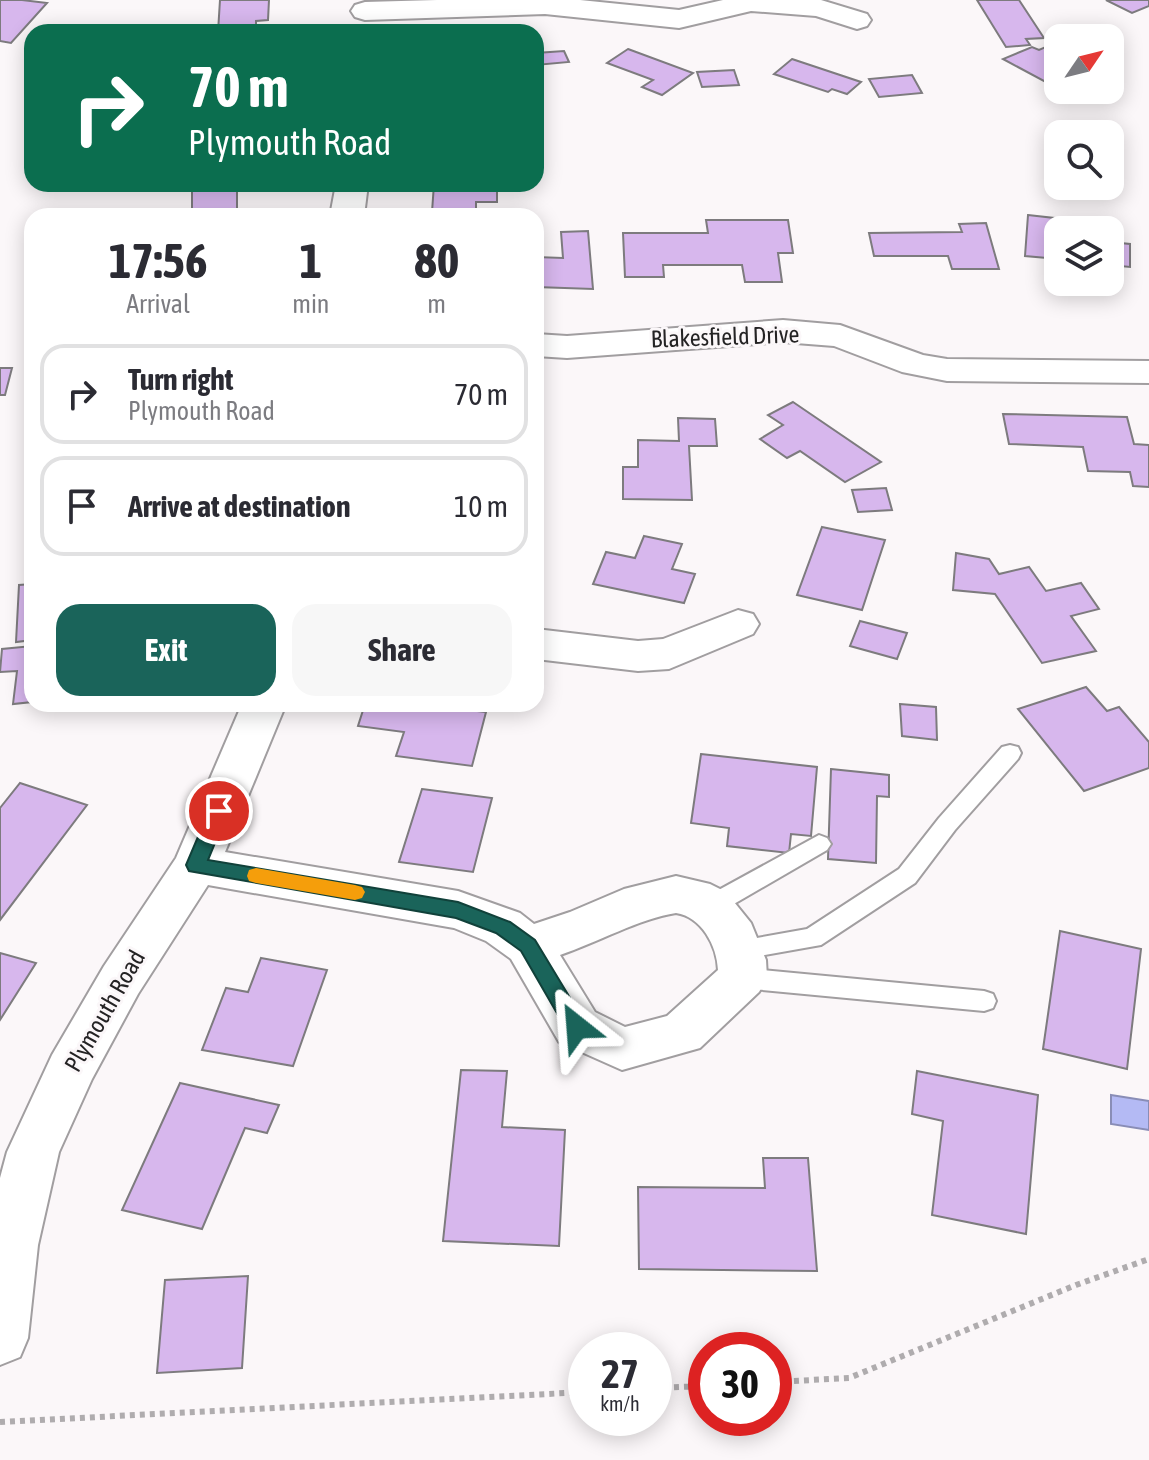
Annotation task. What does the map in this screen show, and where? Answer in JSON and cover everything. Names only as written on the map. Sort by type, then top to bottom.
[{"type":"street","points":[[365,14],[545,5],[679,19],[751,2],[819,8],[857,20]]},
{"type":"street","name":"Blakesfield Drive","points":[[544,346],[567,347],[783,331],[840,336],[915,364],[947,370],[1149,372]]},
{"type":"street","points":[[544,645],[638,656],[669,654],[738,624]]},
{"type":"street","name":"Plymouth Road","points":[[0,1338],[6,1244],[33,1152],[70,1070],[121,980],[196,865],[261,712]]},
{"type":"street","points":[[196,865],[458,910],[503,927],[528,945],[577,1027],[622,1049],[682,1033],[743,963],[712,905],[670,893],[528,945]]},
{"type":"lane","points":[[743,963],[812,938],[907,876],[947,824],[1010,753]]},
{"type":"lane","points":[[712,905],[819,844]]},
{"type":"lane","points":[[743,963],[984,1001]]},
{"type":"path","points":[[792,1381],[849,1378],[1076,1285],[1149,1259]]},
{"type":"path","points":[[0,1422],[568,1393]]},
{"type":"water","points":[[1111,1095],[1149,1101],[1149,1130],[1111,1124]]},
{"type":"building","points":[[0,0],[47,3],[28,24],[24,24],[24,29],[11,43],[0,41]]},
{"type":"building","points":[[220,0],[269,0],[268,20],[256,21],[256,24],[218,24]]},
{"type":"building","points":[[977,0],[1019,0],[1044,38],[1026,39],[1030,45],[1006,47]]},
{"type":"building","points":[[1106,0],[1149,0],[1149,6],[1132,13]]},
{"type":"building","points":[[1032,47],[1039,50],[1044,48],[1044,81],[1003,59]]},
{"type":"building","points":[[628,49],[693,73],[662,95],[642,87],[653,80],[607,63]]},
{"type":"building","points":[[564,51],[569,62],[544,64],[544,52]]},
{"type":"building","points":[[792,59],[861,82],[847,94],[832,89],[828,92],[774,74]]},
{"type":"building","points":[[734,70],[739,85],[702,87],[697,72]]},
{"type":"building","points":[[912,75],[922,93],[879,97],[869,79]]},
{"type":"building","points":[[192,192],[237,192],[237,208],[192,208]]},
{"type":"building","points":[[433,192],[497,192],[497,202],[476,202],[476,208],[432,208]]},
{"type":"building","points":[[1028,215],[1044,217],[1044,258],[1025,256]]},
{"type":"building","points":[[706,220],[788,220],[793,253],[778,253],[782,282],[745,282],[742,265],[663,265],[664,277],[625,277],[623,233],[708,233]]},
{"type":"building","points":[[986,223],[999,269],[952,269],[948,256],[874,256],[869,233],[962,232],[959,224]]},
{"type":"building","points":[[588,231],[593,289],[544,287],[544,257],[563,258],[561,232]]},
{"type":"building","points":[[1124,243],[1130,244],[1130,267],[1124,266]]},
{"type":"building","points":[[0,368],[12,368],[5,395],[0,395]]},
{"type":"building","points":[[793,402],[881,462],[845,482],[800,451],[787,458],[760,439],[783,425],[768,415]]},
{"type":"building","points":[[1003,414],[1127,417],[1134,444],[1149,445],[1149,487],[1133,486],[1130,472],[1088,471],[1083,447],[1009,444]]},
{"type":"building","points":[[678,418],[715,419],[717,446],[689,446],[692,500],[623,499],[623,467],[638,467],[638,440],[679,441]]},
{"type":"building","points":[[886,488],[892,510],[858,512],[852,490]]},
{"type":"building","points":[[822,527],[885,540],[862,610],[797,595]]},
{"type":"building","points":[[644,536],[682,544],[672,569],[695,574],[684,603],[593,584],[606,552],[635,558]]},
{"type":"building","points":[[956,553],[989,559],[999,574],[1029,567],[1046,591],[1081,583],[1099,609],[1071,616],[1096,651],[1042,663],[995,594],[953,590]]},
{"type":"building","points":[[19,585],[24,585],[24,641],[16,642]]},
{"type":"building","points":[[860,621],[907,633],[897,659],[850,646]]},
{"type":"building","points":[[24,647],[24,703],[13,704],[17,671],[0,672],[2,649]]},
{"type":"building","points":[[1086,687],[1107,711],[1119,707],[1149,742],[1149,768],[1084,791],[1018,709]]},
{"type":"building","points":[[900,704],[936,707],[937,740],[902,736]]},
{"type":"building","points":[[362,712],[486,712],[472,766],[396,756],[404,732],[358,726]]},
{"type":"building","points":[[701,754],[817,767],[811,836],[791,834],[789,853],[727,846],[729,828],[691,823]]},
{"type":"building","points":[[831,769],[889,775],[889,797],[877,796],[876,863],[828,859]]},
{"type":"building","points":[[20,783],[87,805],[0,920],[0,808]]},
{"type":"building","points":[[422,789],[492,798],[473,872],[399,862]]},
{"type":"building","points":[[1060,931],[1141,949],[1127,1069],[1043,1049]]},
{"type":"building","points":[[0,953],[36,963],[0,1020]]},
{"type":"building","points":[[261,958],[327,970],[293,1066],[202,1050],[226,988],[248,992]]},
{"type":"building","points":[[461,1070],[507,1071],[502,1127],[565,1130],[559,1246],[443,1241]]},
{"type":"building","points":[[917,1071],[1038,1095],[1026,1234],[932,1215],[943,1121],[912,1114]]},
{"type":"building","points":[[180,1083],[279,1105],[267,1133],[245,1128],[202,1229],[122,1210]]},
{"type":"building","points":[[763,1158],[808,1158],[817,1271],[639,1269],[638,1187],[765,1188]]},
{"type":"building","points":[[248,1276],[242,1368],[157,1373],[165,1280]]},
{"type":"slow traffic","points":[[256,876],[355,892]]},
{"type":"route","points":[[219,811],[196,865],[458,910],[503,927],[528,945],[577,1027]]}]
